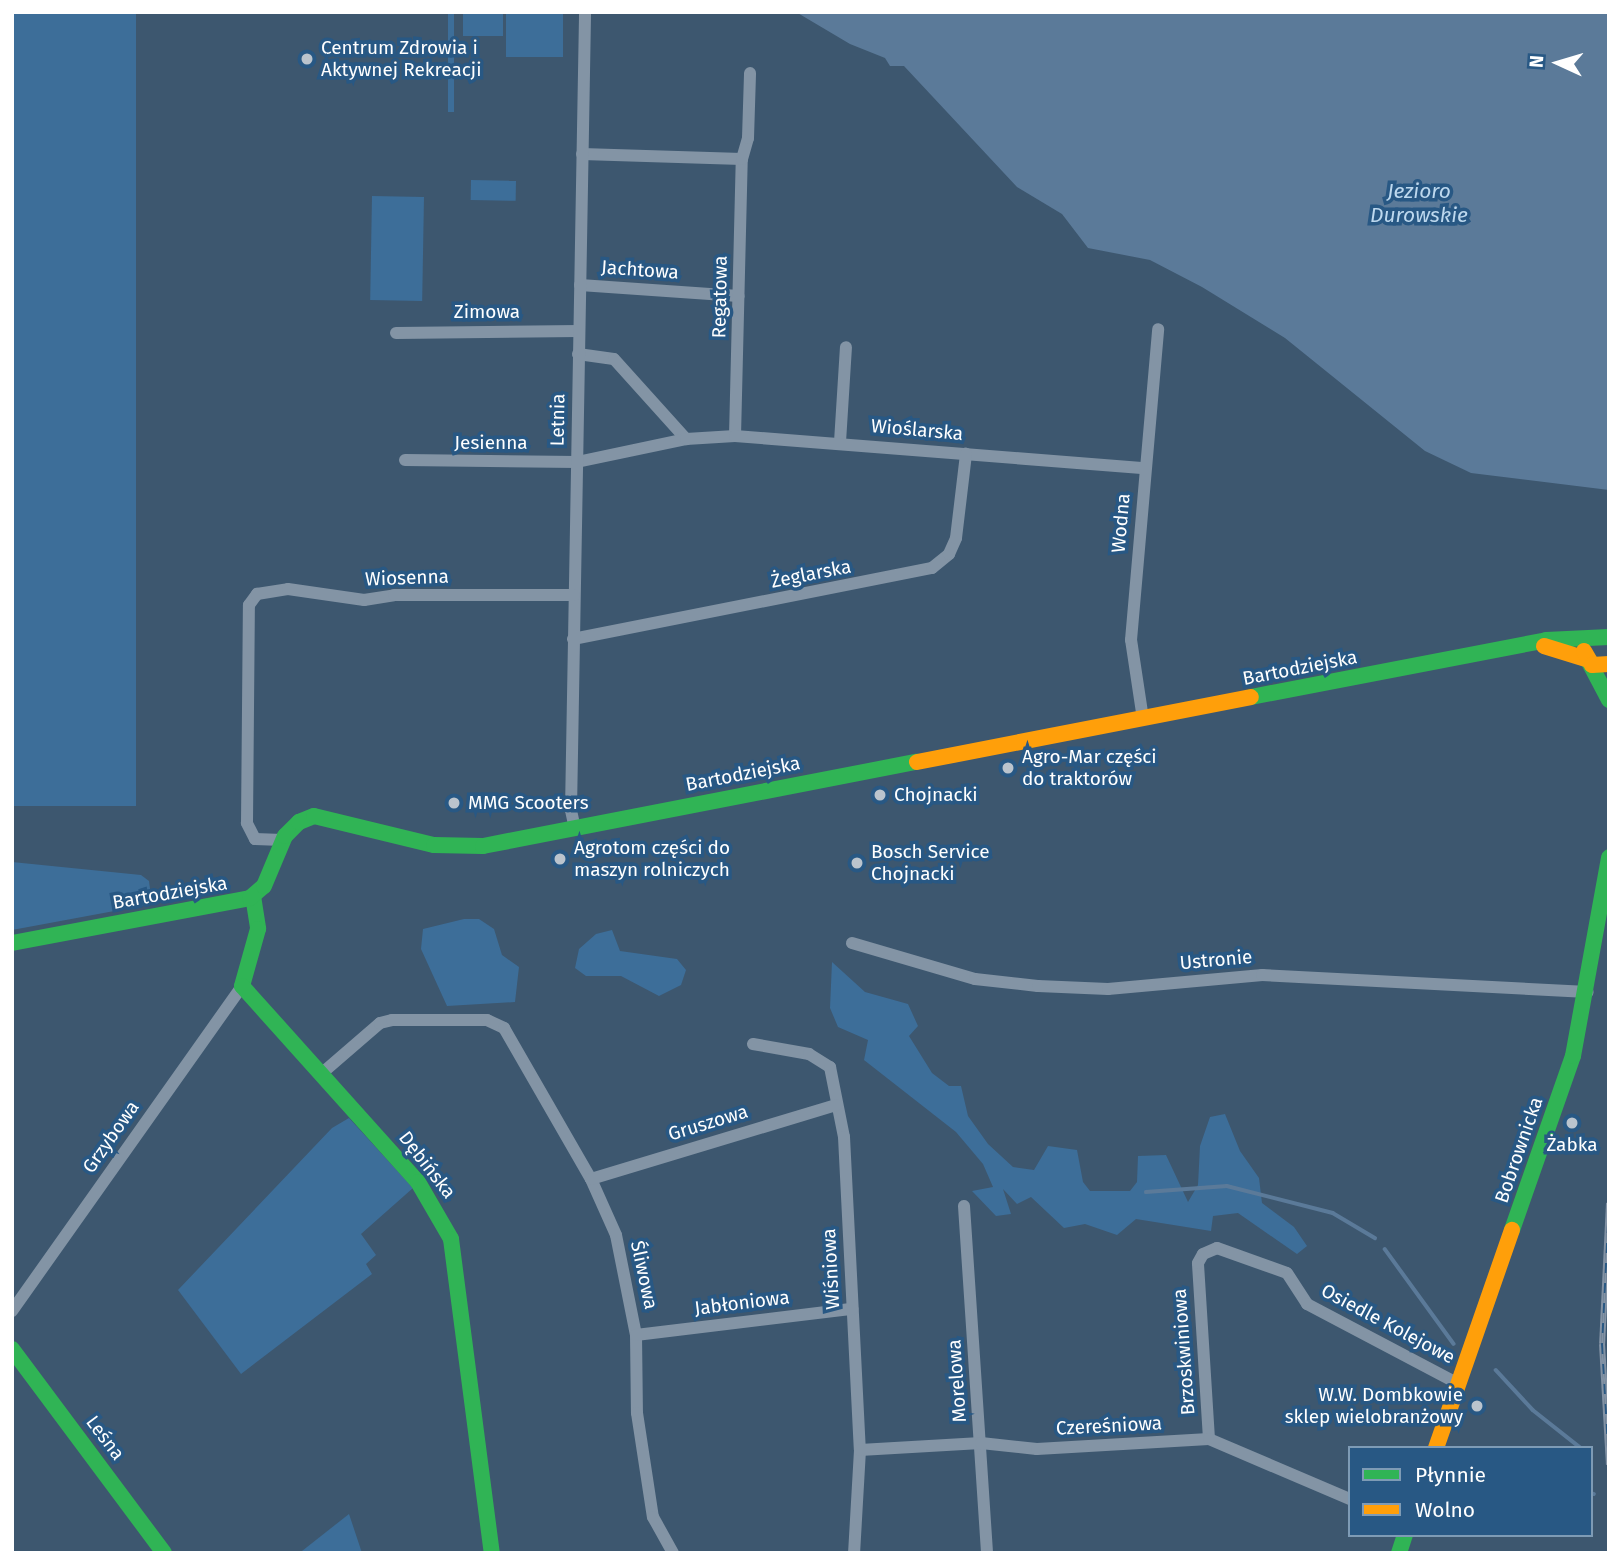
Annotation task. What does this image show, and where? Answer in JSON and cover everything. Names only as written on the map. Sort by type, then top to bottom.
[{"type":"street","name":"Letnia","points":[[575,829],[573,639],[585,12]]},
{"type":"street","name":"Regatowa","points":[[736,436],[742,159],[748,138],[750,73]]},
{"type":"street","points":[[582,155],[742,159]]},
{"type":"street","name":"Jachtowa","points":[[580,285],[739,296]]},
{"type":"street","name":"Wodna","points":[[1143,719],[1131,640],[1158,329]]},
{"type":"street","name":"Zimowa","points":[[396,333],[579,331]]},
{"type":"street","points":[[840,442],[846,347]]},
{"type":"street","points":[[578,354],[614,359],[686,439]]},
{"type":"street","name":"Wioślarska","points":[[577,462],[686,439],[736,436],[840,442],[1145,468]]},
{"type":"street","name":"Żeglarska","points":[[573,639],[932,568],[954,547],[966,454]]},
{"type":"street","name":"Jesienna","points":[[404,460],[577,462]]},
{"type":"street","name":"Wiosenna","points":[[282,840],[255,839],[247,823],[250,605],[257,594],[269,589],[364,600],[394,595],[574,595]]},
{"type":"street","points":[[1603,636],[1584,649],[1587,661],[1605,693]]},
{"type":"street","name":"Bartodziejska","points":[[12,943],[253,896],[264,886],[282,840],[299,822],[320,815],[450,846],[491,845],[1527,646],[1603,636]]},
{"type":"street","name":"Bartodziejska","points":[[1527,646],[1553,646],[1587,661],[1608,664]]},
{"type":"street","points":[[1605,693],[1608,664]]},
{"type":"street","name":"Bobrownicka","points":[[1437,1446],[1570,1067],[1588,992],[1609,857]]},
{"type":"street","points":[[242,986],[258,929],[253,896]]},
{"type":"street","name":"Ustronie","points":[[852,943],[975,979],[1038,986],[1108,989],[1262,975],[1588,992]]},
{"type":"street","name":"Dębińska","points":[[242,986],[418,1182],[451,1239],[492,1553]]},
{"type":"street","name":"Grzybowa","points":[[12,1311],[242,986]]},
{"type":"street","name":"Śliwowa","points":[[321,1074],[380,1023],[392,1020],[487,1020],[504,1028],[592,1179],[616,1235],[636,1335],[637,1412],[653,1517],[673,1553]]},
{"type":"street","name":"Wiśniowa","points":[[752,1044],[808,1054],[830,1067],[844,1137],[860,1450],[854,1553]]},
{"type":"street","name":"Gruszowa","points":[[592,1179],[836,1105]]},
{"type":"street","name":"Morelowa","points":[[964,1206],[987,1553]]},
{"type":"street","name":"Osiedle Kolejowe","points":[[1198,1263],[1203,1254],[1217,1248],[1287,1273],[1307,1304],[1459,1384]]},
{"type":"street","name":"Brzoskwiniowa","points":[[1198,1263],[1209,1439]]},
{"type":"street","name":"Jabłoniowa","points":[[636,1335],[852,1309]]},
{"type":"street","name":"Leśna","points":[[12,1349],[164,1553]]},
{"type":"street","name":"Czereśniowa","points":[[860,1450],[981,1443],[1037,1449],[1209,1439],[1348,1498]]},
{"type":"shaded area","points":[[12,12],[136,12],[136,806],[12,806]]},
{"type":"shaded area","points":[[448,12],[454,12],[454,112],[448,112]]},
{"type":"shaded area","points":[[463,12],[503,12],[503,36],[463,36]]},
{"type":"shaded area","points":[[506,12],[563,12],[563,57],[506,57]]},
{"type":"shaded area","points":[[471,180],[516,181],[516,201],[471,200]]},
{"type":"shaded area","points":[[372,196],[424,197],[422,301],[370,300]]},
{"type":"shaded area","points":[[12,862],[141,875],[149,881],[152,904],[12,930]]},
{"type":"shaded area","points":[[464,919],[479,919],[494,929],[502,955],[519,967],[515,1002],[447,1006],[421,949],[423,929]]},
{"type":"shaded area","points":[[612,930],[620,951],[677,959],[686,970],[681,985],[659,996],[621,976],[586,976],[575,968],[579,949],[596,934]]},
{"type":"shaded area","points":[[832,962],[865,992],[908,1004],[918,1026],[909,1036],[932,1073],[949,1086],[961,1086],[968,1116],[988,1144],[1013,1167],[1034,1170],[1048,1146],[1077,1150],[1083,1182],[1090,1191],[1130,1191],[1137,1182],[1138,1156],[1166,1155],[1188,1202],[1198,1185],[1200,1146],[1210,1117],[1225,1114],[1240,1151],[1259,1178],[1262,1203],[1294,1227],[1307,1246],[1297,1254],[1238,1213],[1213,1216],[1211,1231],[1136,1219],[1117,1235],[1085,1224],[1064,1228],[1031,1197],[1017,1204],[1003,1189],[1011,1214],[996,1216],[972,1191],[993,1187],[983,1164],[956,1132],[864,1060],[868,1040],[838,1027],[830,1008]]},
{"type":"shaded area","points":[[349,1118],[413,1188],[361,1234],[376,1255],[366,1264],[372,1274],[241,1374],[178,1290],[332,1128]]},
{"type":"shaded area","points":[[349,1514],[362,1553],[302,1553],[302,1551]]},
{"type":"water","name":"Jezioro Durowskie","points":[[796,12],[1609,12],[1609,490],[1471,473],[1425,451],[1285,338],[1202,287],[1150,260],[1088,248],[1062,214],[1017,187],[904,66],[890,66],[885,58],[850,44]]},
{"type":"waterway","points":[[1146,1192],[1227,1186],[1333,1213],[1375,1238]]},
{"type":"waterway","points":[[1385,1249],[1454,1344]]},
{"type":"waterway","points":[[1496,1370],[1533,1410],[1578,1446]]},
{"type":"railway","points":[[1609,1203],[1602,1344],[1609,1465]]},
{"type":"traffic: fast","points":[[1251,697],[1546,640],[1609,637]]},
{"type":"traffic: fast","points":[[1589,662],[1609,700]]},
{"type":"traffic: fast","points":[[12,943],[250,898],[264,886],[285,836],[299,822],[314,816],[434,845],[483,846],[917,762]]},
{"type":"traffic: fast","points":[[1512,1230],[1573,1056],[1609,857]]},
{"type":"traffic: fast","points":[[253,896],[258,929],[242,986],[418,1182],[451,1239],[492,1553]]},
{"type":"traffic: fast","points":[[12,1349],[164,1553]]},
{"type":"traffic: fast","points":[[1399,1553],[1404,1537]]},
{"type":"traffic: slow","points":[[1544,646],[1586,659]]},
{"type":"traffic: slow","points":[[1584,651],[1592,665],[1609,664]]},
{"type":"traffic: slow","points":[[917,762],[1251,697]]},
{"type":"traffic: slow","points":[[1437,1446],[1512,1230]]},
{"type":"place","name":"Centrum Zdrowia i Aktywnej Rekreacji","points":[[307,59]]},
{"type":"place","name":"Agro-Mar części do traktorów","points":[[1008,768]]},
{"type":"place","name":"Chojnacki","points":[[880,795]]},
{"type":"place","name":"MMG Scooters","points":[[454,803]]},
{"type":"place","name":"Agrotom części do maszyn rolniczych","points":[[560,859]]},
{"type":"place","name":"Bosch Service Chojnacki","points":[[857,863]]},
{"type":"place","name":"Żabka","points":[[1572,1123]]},
{"type":"place","name":"W.W. Dombkowie sklep wielobranżowy","points":[[1477,1406]]}]
